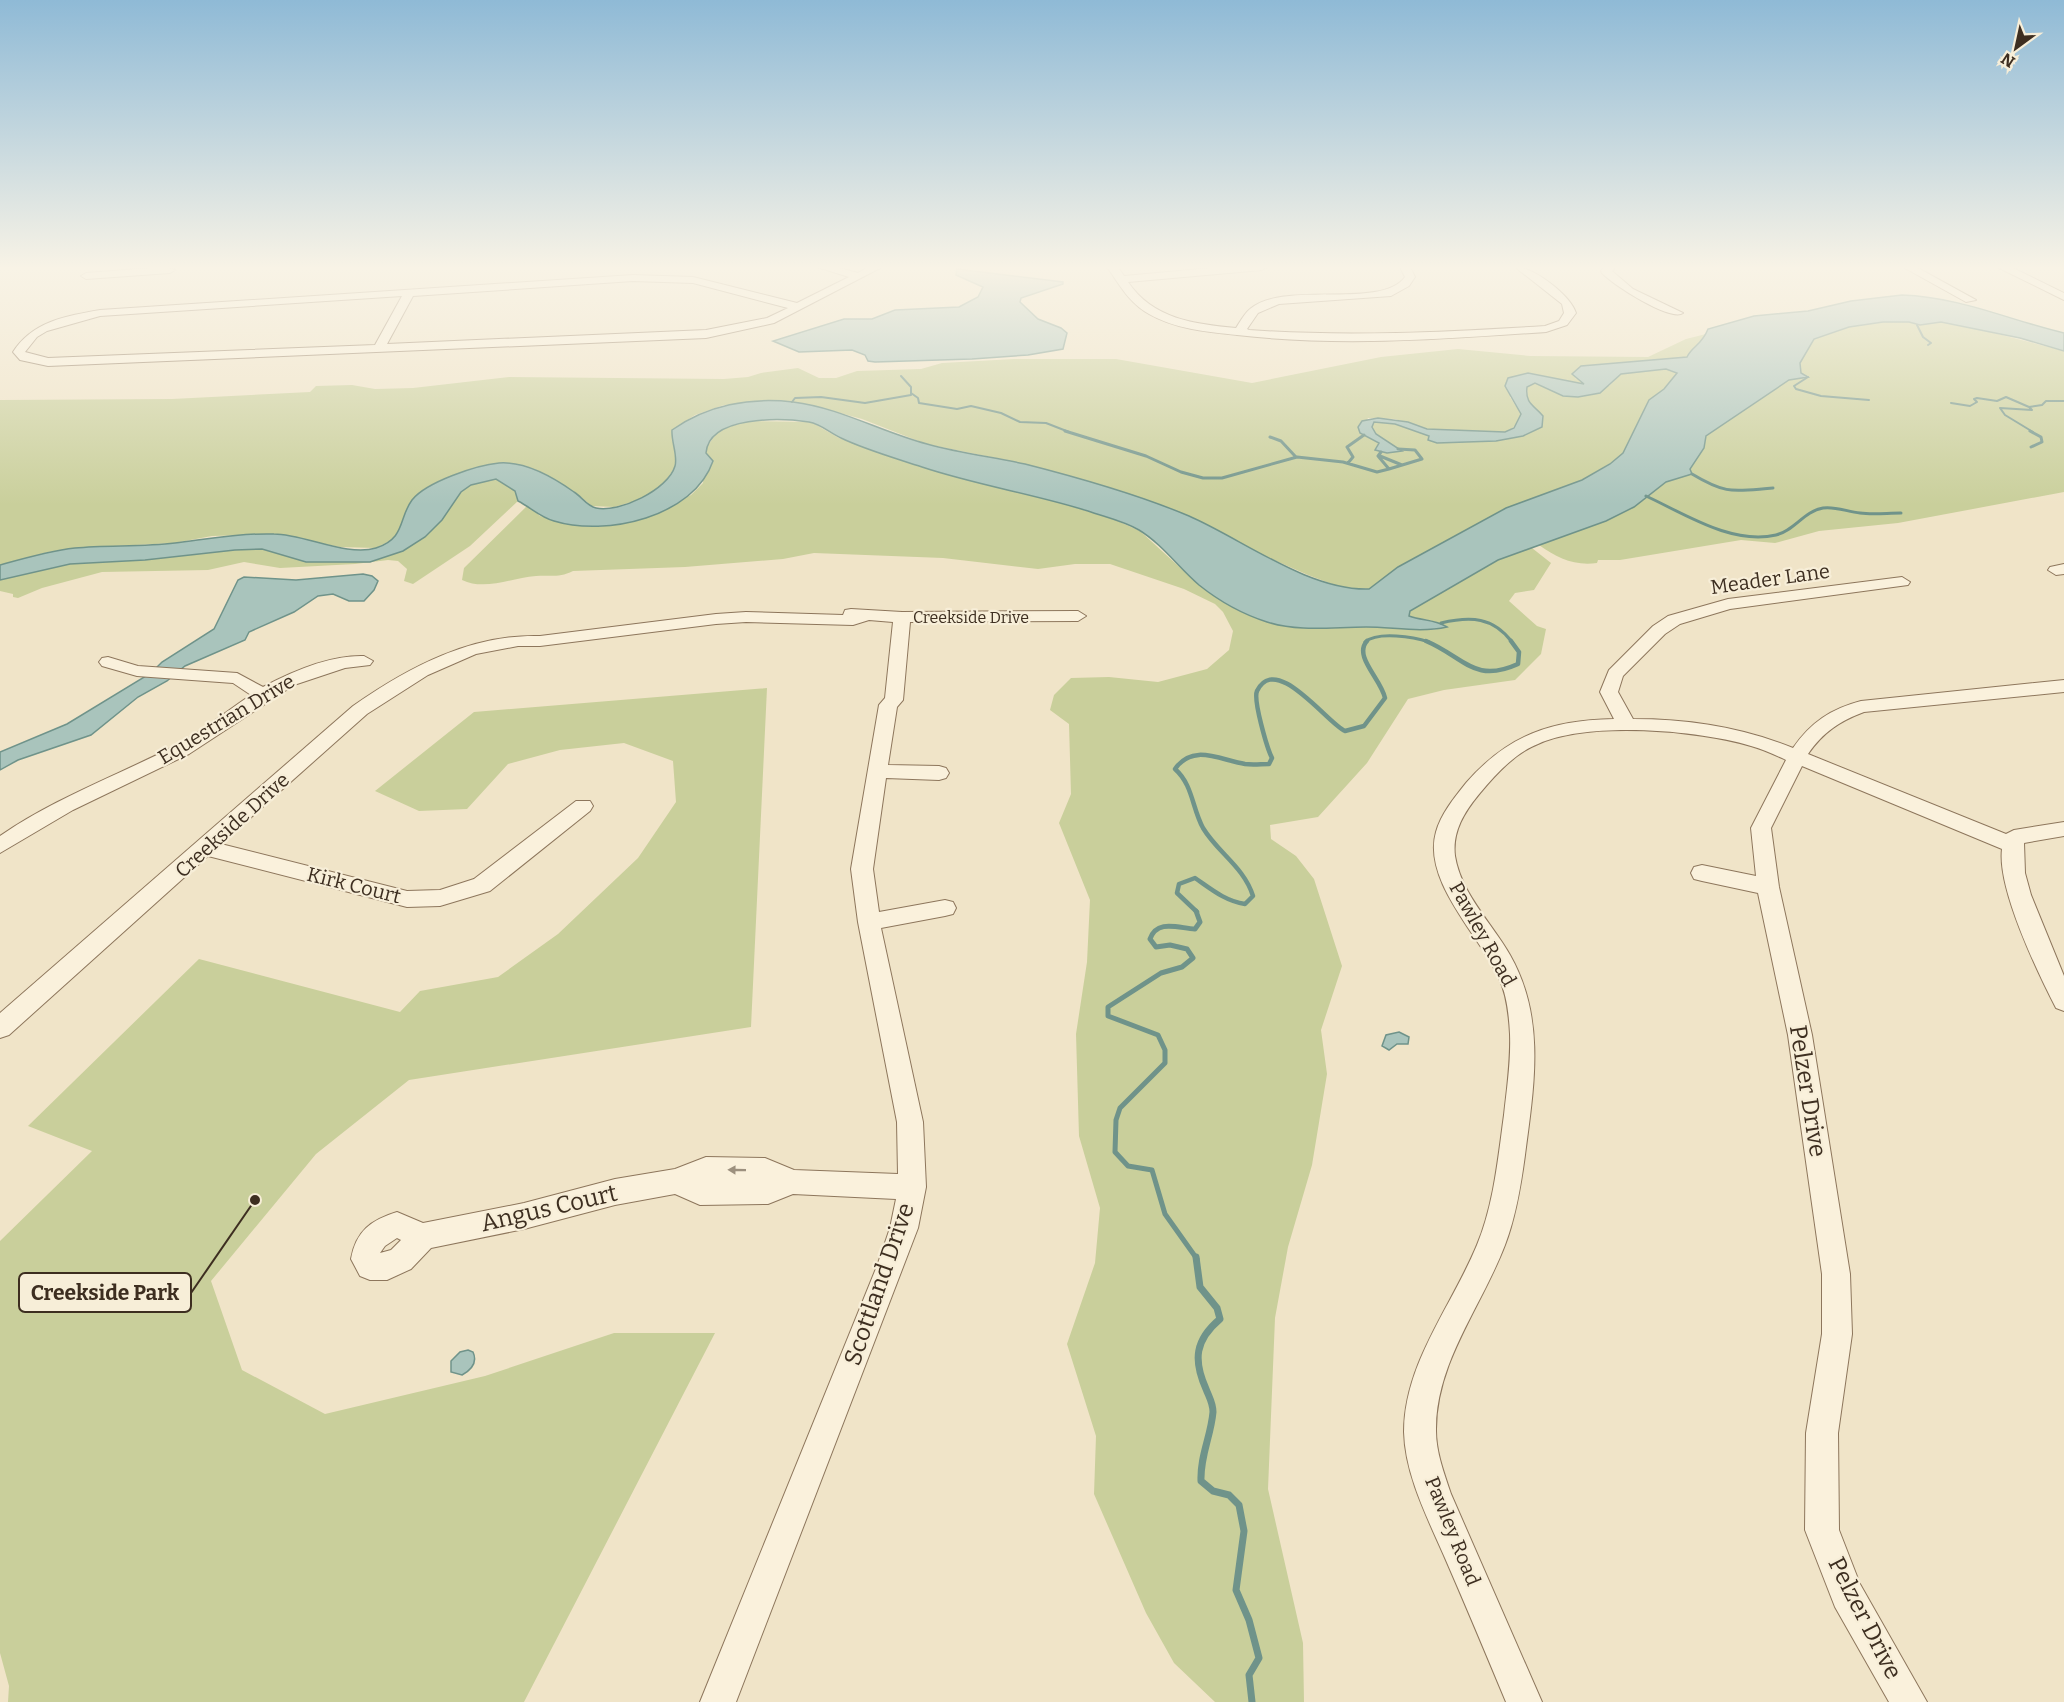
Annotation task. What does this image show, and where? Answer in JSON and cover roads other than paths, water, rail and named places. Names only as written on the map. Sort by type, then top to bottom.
[{"type":"street","points":[[22,346],[20,352],[24,357],[48,362],[416,346]]},
{"type":"street","name":"Meader Lane","points":[[1627,726],[1609,693],[1610,684],[1615,674],[1674,620],[1728,604],[1902,582]]},
{"type":"street","name":"Creekside Drive","points":[[2,1024],[380,695],[413,675],[457,656],[481,650],[494,652],[528,646],[540,641],[716,619],[830,618],[853,620],[865,616],[1078,616]]},
{"type":"street","name":"Scottland Drive","points":[[718,1702],[891,1266],[904,1228],[912,1187],[910,1122],[869,922],[862,869],[888,705],[894,700],[899,671],[896,667],[902,617]]},
{"type":"street","name":"Equestrian Drive","points":[[0,846],[42,817],[90,791],[182,749],[261,694],[319,668],[364,661]]},
{"type":"street","points":[[108,662],[137,671],[237,678],[261,694]]},
{"type":"street","name":"Pelzer Drive","points":[[1910,1702],[1847,1595],[1822,1530],[1822,1433],[1837,1334],[1836,1274],[1800,1035],[1768,887],[1761,828],[1798,757],[1817,729],[1836,716],[1861,706],[2064,686]]},
{"type":"street","name":"Pawley Road","points":[[1524,1702],[1437,1498],[1420,1433],[1424,1394],[1491,1245],[1508,1190],[1523,1058],[1519,1003],[1511,979],[1498,954],[1453,884],[1445,860],[1444,837],[1455,812],[1494,766],[1511,751],[1532,738],[1565,729],[1627,726],[1724,732],[1758,741],[2011,844]]},
{"type":"street","points":[[878,771],[939,773]]},
{"type":"street","name":"Kirk Court","points":[[206,848],[407,899],[440,898],[482,885],[583,806]]},
{"type":"street","points":[[2064,829],[2021,834],[2014,837],[2011,844],[2014,882],[2064,1001]]},
{"type":"street","points":[[1701,873],[1768,887]]},
{"type":"street","points":[[869,922],[945,908]]},
{"type":"street","name":"Angus Court","points":[[423,1236],[676,1181],[700,1192],[768,1191],[793,1182],[912,1187]]},
{"type":"water","points":[[786,346],[1064,346],[1063,349],[1028,355],[875,362],[868,361],[865,355],[852,350],[799,352]]},
{"type":"water","points":[[1696,346],[1810,346],[1800,363],[1801,373],[1808,377],[1789,380],[1706,436],[1704,448],[1690,469],[1692,474],[1666,482],[1634,507],[1606,521],[1498,560],[1410,611],[1409,616],[1447,627],[1437,629],[1303,628],[1267,622],[1240,611],[1199,585],[1155,542],[1127,524],[1068,505],[922,467],[860,446],[813,423],[782,420],[748,422],[733,425],[720,432],[710,441],[706,453],[713,461],[703,480],[687,496],[668,509],[622,524],[575,525],[554,521],[518,501],[515,491],[496,479],[471,485],[461,492],[442,520],[425,537],[403,551],[370,562],[306,562],[262,549],[235,550],[145,560],[70,564],[0,580],[0,565],[75,548],[163,544],[274,534],[299,537],[352,550],[376,548],[386,544],[397,533],[408,507],[419,493],[452,475],[499,463],[529,467],[539,471],[566,486],[593,507],[606,509],[617,507],[642,498],[671,475],[676,462],[672,430],[685,421],[730,405],[777,401],[828,409],[927,444],[1025,464],[1108,487],[1189,516],[1276,562],[1323,582],[1369,589],[1398,567],[1506,508],[1582,480],[1610,464],[1623,453],[1649,400],[1664,389],[1677,373],[1666,369],[1621,374],[1600,393],[1578,397],[1563,396],[1535,383],[1527,387],[1527,397],[1543,416],[1542,427],[1523,436],[1496,441],[1437,443],[1428,440],[1429,436],[1395,424],[1374,422],[1372,427],[1376,434],[1402,451],[1387,453],[1375,450],[1379,443],[1360,433],[1358,427],[1362,421],[1378,418],[1408,422],[1427,429],[1505,432],[1514,428],[1521,414],[1505,386],[1508,378],[1528,373],[1584,384],[1572,374],[1581,366],[1687,357]]},
{"type":"water","points":[[2049,346],[2064,346],[2064,351]]},
{"type":"water","points":[[363,574],[372,576],[378,581],[374,590],[364,601],[349,601],[333,594],[318,596],[294,612],[249,632],[245,640],[185,666],[167,681],[138,697],[91,735],[18,760],[0,770],[0,752],[67,724],[151,673],[162,662],[214,629],[238,580],[244,577],[296,580]]},
{"type":"water","points":[[1399,1032],[1409,1037],[1408,1044],[1397,1044],[1389,1050],[1382,1046],[1386,1035]]},
{"type":"water","points":[[468,1350],[473,1352],[475,1360],[471,1368],[462,1375],[451,1372],[451,1361],[460,1352]]},
{"type":"waterway","points":[[901,376],[911,387],[911,393]]},
{"type":"waterway","points":[[1808,377],[1794,386],[1796,389],[1821,396],[1869,400]]},
{"type":"waterway","points":[[792,402],[795,398],[821,397],[865,403],[911,395],[911,393]]},
{"type":"waterway","points":[[911,393],[918,398],[919,403],[957,409],[971,406],[1001,413],[1020,422],[1046,423],[1069,432]]},
{"type":"waterway","points":[[1951,403],[1970,406],[1977,402],[1974,399],[1977,398],[1997,401],[2006,397],[2029,407]]},
{"type":"waterway","points":[[2029,407],[2042,405],[2046,401],[2064,401]]},
{"type":"waterway","points":[[2029,407],[2032,410],[2000,408],[2005,415],[2033,432]]},
{"type":"waterway","points":[[1065,431],[1146,456],[1181,472],[1203,478],[1222,478],[1297,457],[1343,462],[1377,472],[1389,469]]},
{"type":"waterway","points":[[2030,431],[2041,437],[2042,442],[2031,447]]},
{"type":"waterway","points":[[1348,463],[1353,457],[1347,447],[1364,435]]},
{"type":"waterway","points":[[1270,437],[1281,441],[1295,456]]},
{"type":"waterway","points":[[1389,469],[1422,459],[1415,450],[1398,449]]},
{"type":"waterway","points":[[1381,452],[1378,456],[1389,469]]},
{"type":"waterway","points":[[1380,456],[1402,465]]},
{"type":"waterway","points":[[1692,474],[1714,485],[1731,490],[1773,488]]},
{"type":"waterway","points":[[1646,496],[1692,519],[1742,536],[1759,537],[1782,533],[1810,513],[1823,508],[1865,514],[1901,513]]},
{"type":"waterway","points":[[1441,623],[1481,620],[1497,628],[1512,642]]},
{"type":"waterway","points":[[1367,641],[1387,636],[1427,641]]},
{"type":"waterway","points":[[1196,911],[1177,893],[1179,884],[1195,878],[1225,897],[1238,902],[1245,904],[1253,896],[1244,877],[1203,828],[1189,789],[1175,769],[1182,761],[1198,755],[1245,764],[1269,764],[1272,758],[1261,724],[1256,696],[1265,681],[1276,680],[1288,684],[1345,731],[1364,726],[1385,698],[1365,661],[1363,654],[1367,641]]},
{"type":"waterway","points":[[1427,641],[1470,666],[1490,671],[1518,664],[1519,652],[1511,641]]},
{"type":"waterway","points":[[1196,911],[1200,922],[1195,929],[1163,927],[1153,933],[1150,939],[1156,947],[1170,945],[1187,949],[1193,958],[1182,967],[1161,973],[1108,1007],[1108,1016],[1158,1035],[1165,1050],[1165,1063],[1120,1108],[1116,1120],[1115,1152],[1128,1166],[1152,1170],[1165,1214],[1196,1258]]},
{"type":"waterway","points":[[1196,1258],[1200,1287],[1217,1308],[1220,1319],[1205,1335],[1199,1351],[1199,1369],[1212,1403],[1213,1412],[1202,1463],[1201,1481],[1213,1491],[1229,1495],[1239,1505],[1244,1531],[1236,1590],[1249,1620],[1259,1658],[1249,1675],[1252,1702]]},
{"type":"place","name":"Creekside Park","points":[[255,1200]]}]
